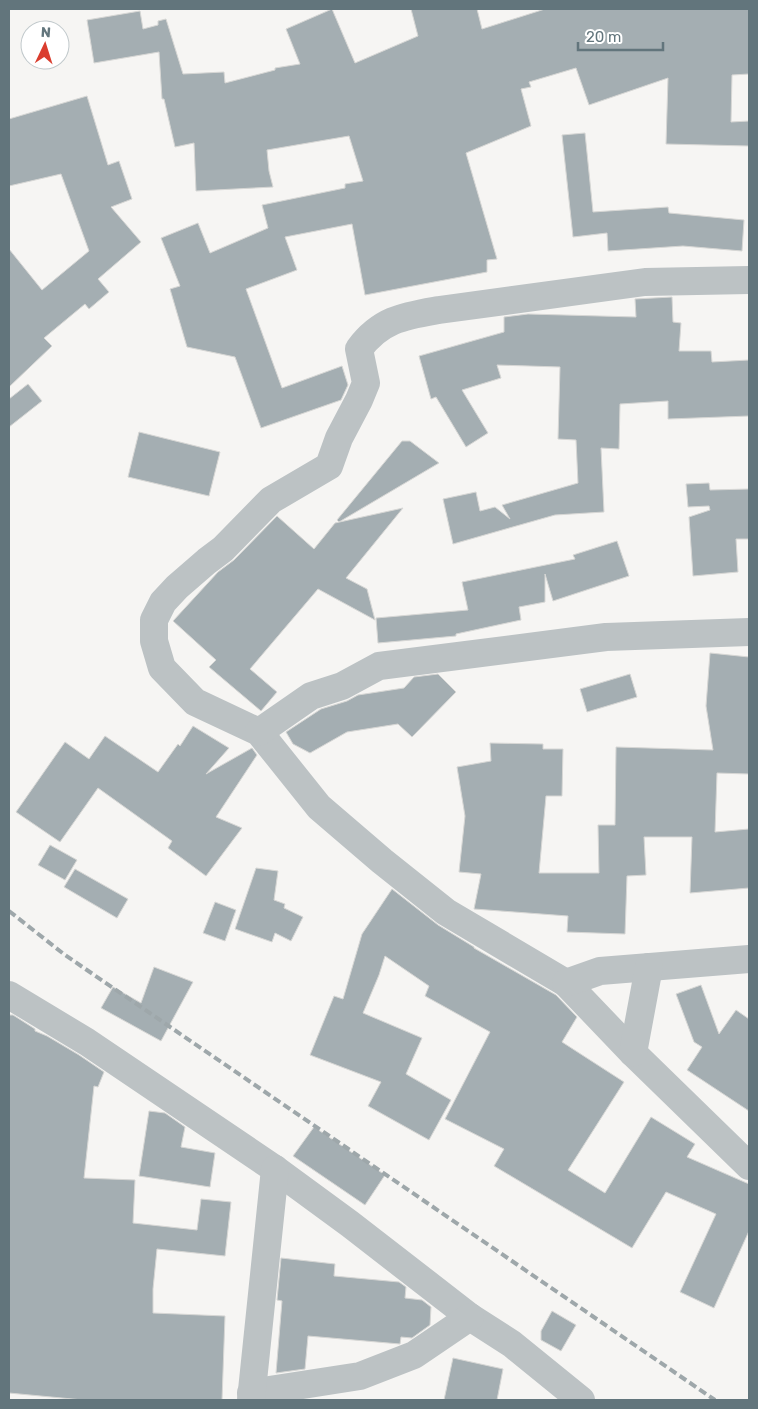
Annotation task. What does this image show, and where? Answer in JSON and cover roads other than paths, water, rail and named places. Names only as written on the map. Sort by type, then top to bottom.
[{"type":"street","points":[[749,280],[645,282],[439,310],[407,316],[376,330],[359,349],[366,383],[339,438],[329,466],[271,500],[223,549],[177,587],[163,602],[154,620],[154,641],[162,668],[195,702],[259,732],[319,807],[446,912],[566,983],[633,1053],[749,1166]]},
{"type":"street","points":[[259,732],[311,696],[342,686],[379,666],[606,637],[749,632]]},
{"type":"street","points":[[566,983],[600,971],[749,960]]},
{"type":"street","points":[[633,1053],[648,967]]},
{"type":"street","points":[[9,995],[87,1042],[275,1169],[350,1224],[470,1317],[512,1344],[580,1400]]},
{"type":"street","points":[[275,1169],[251,1397],[360,1376],[414,1355],[470,1317]]},
{"type":"railway","points":[[9,911],[65,955],[715,1400]]}]
